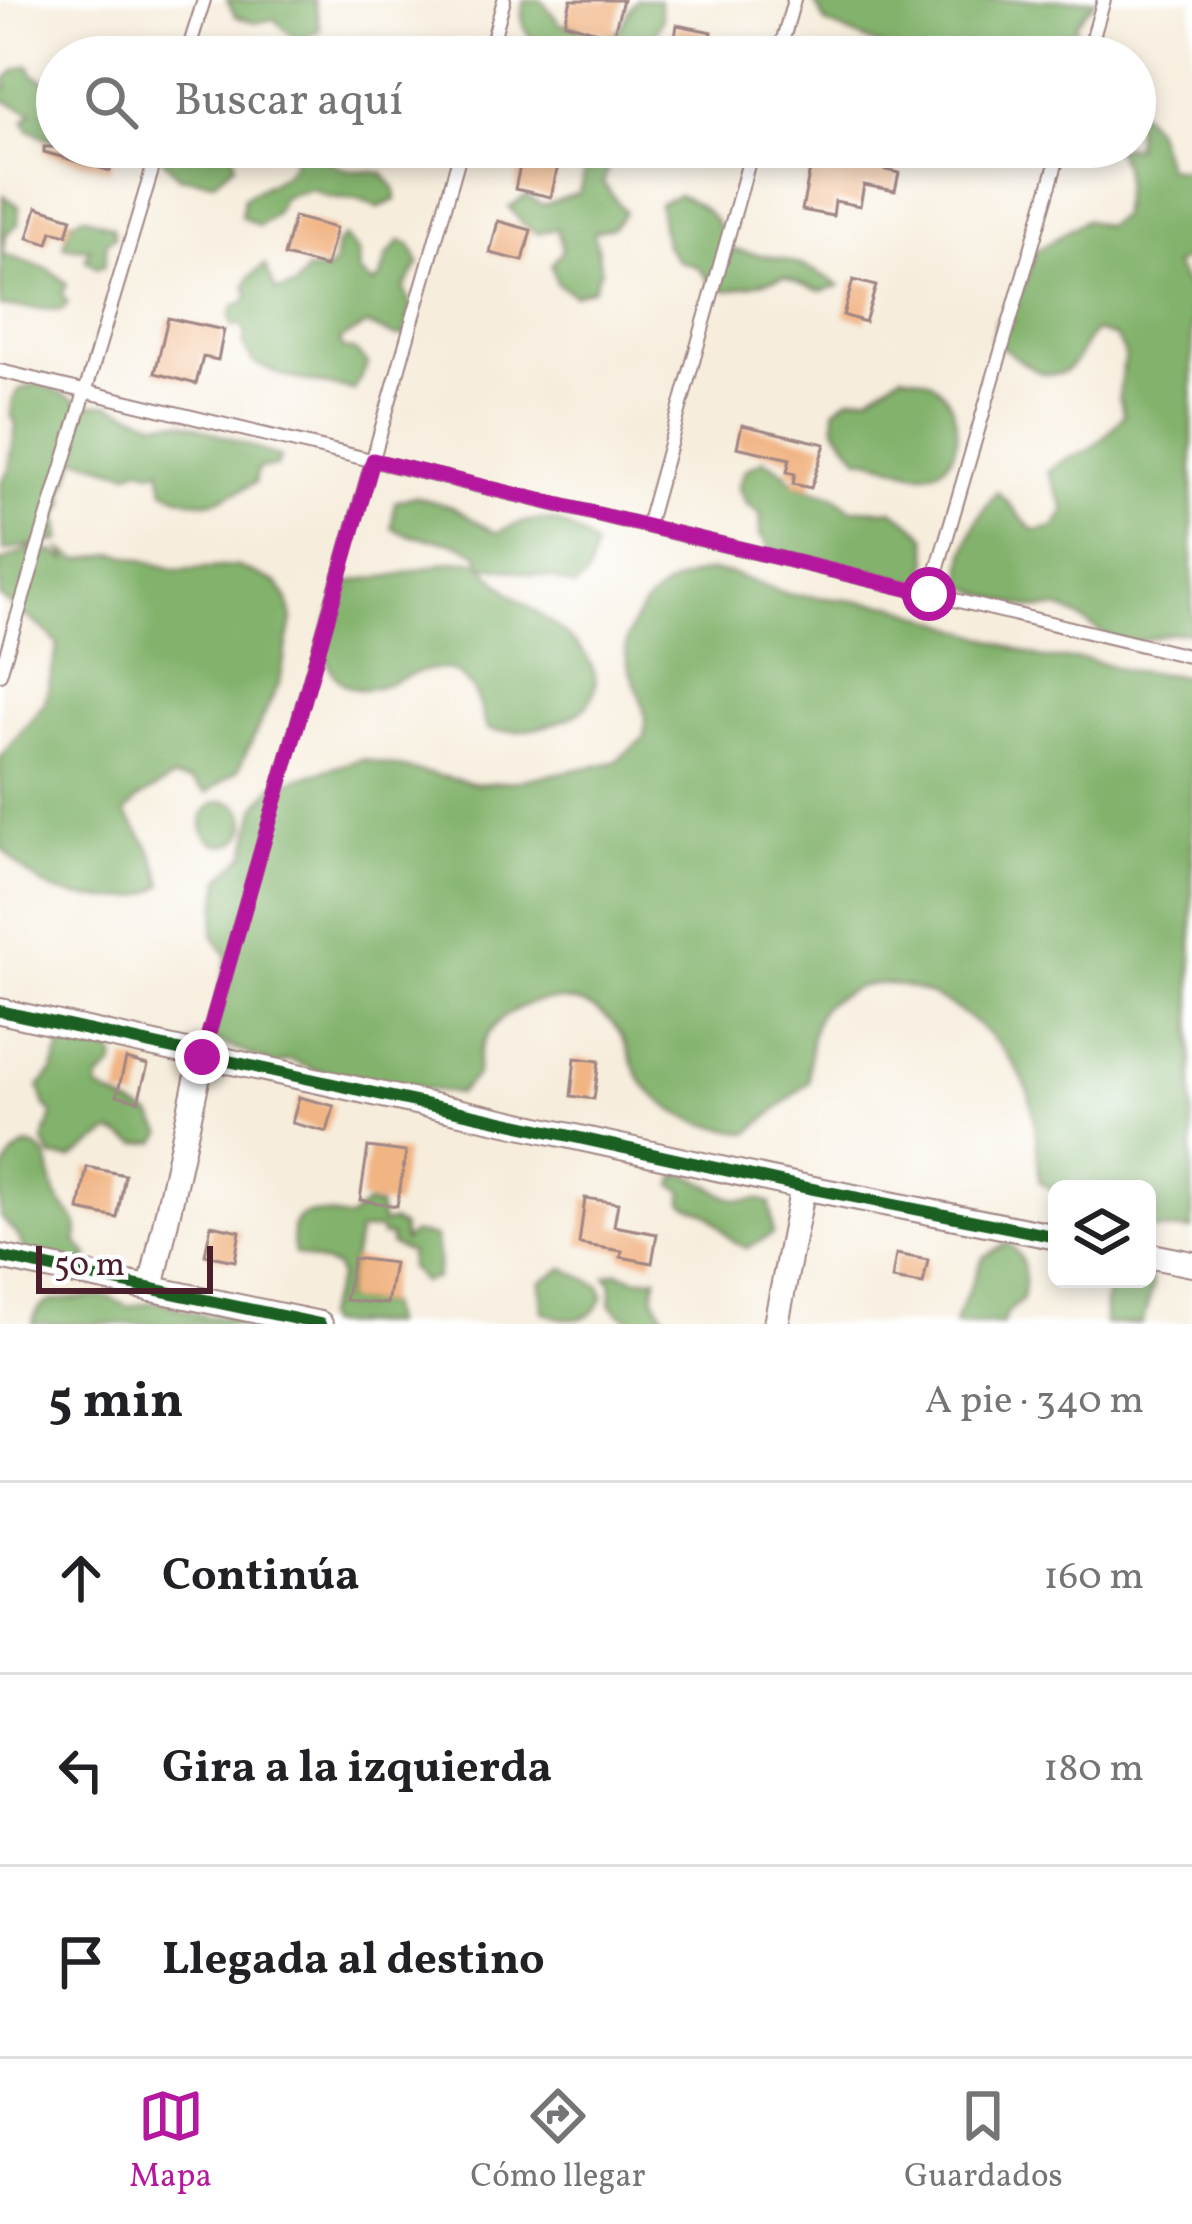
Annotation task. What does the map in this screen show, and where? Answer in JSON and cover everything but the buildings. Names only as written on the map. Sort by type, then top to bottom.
[{"type":"street","points":[[0,1011],[802,1187],[1048,1235]]},
{"type":"street","points":[[151,1289],[202,1057]]},
{"type":"street","points":[[776,1324],[802,1187]]},
{"type":"street","points":[[1156,1257],[1192,1264]]},
{"type":"street","points":[[0,1258],[320,1324]]},
{"type":"lane","points":[[193,36],[204,0]]},
{"type":"lane","points":[[494,36],[504,0]]},
{"type":"lane","points":[[784,36],[794,0]]},
{"type":"lane","points":[[1093,36],[1104,0]]},
{"type":"lane","points":[[0,674],[153,168]]},
{"type":"lane","points":[[202,1057],[456,168]]},
{"type":"lane","points":[[646,526],[747,168]]},
{"type":"lane","points":[[929,594],[1054,168]]},
{"type":"lane","points":[[0,371],[1192,657]]},
{"type":"green space","points":[[227,0],[314,0],[320,29],[310,36],[293,36],[274,19],[254,23],[235,16]]},
{"type":"green space","points":[[524,0],[542,0],[560,24],[590,36],[530,36],[523,22]]},
{"type":"green space","points":[[636,0],[659,0],[662,19],[654,36],[608,36],[622,27]]},
{"type":"green space","points":[[813,0],[1096,0],[1077,22],[1075,36],[856,36],[826,23]]},
{"type":"green space","points":[[29,65],[36,76],[36,133],[24,121],[32,112],[0,99],[0,89],[8,87],[5,80]]},
{"type":"green space","points":[[1156,134],[1167,168],[1192,171],[1192,256],[1174,265],[1192,295],[1192,633],[1126,641],[1061,609],[1036,609],[963,584],[971,535],[997,492],[1035,531],[1055,527],[1065,510],[1048,472],[1096,444],[1124,415],[1119,396],[1125,355],[1116,337],[1096,331],[1075,362],[1054,374],[1032,369],[992,340],[997,320],[1023,290],[1035,252],[1085,220],[1104,226],[1121,216],[1123,168],[1156,168]]},
{"type":"green space","points":[[170,168],[230,168],[214,182],[179,177]]},
{"type":"green space","points":[[290,168],[382,173],[395,188],[396,200],[377,208],[312,189],[283,197],[275,215],[259,226],[241,217],[244,198]]},
{"type":"green space","points":[[592,168],[608,169],[603,183],[625,212],[613,227],[594,232],[601,269],[593,289],[574,295],[558,284],[551,266],[563,249],[557,229],[537,233],[509,207],[526,196],[543,205],[579,193],[584,173]]},
{"type":"green space","points":[[3,195],[19,206],[18,224],[6,234],[3,254],[51,270],[67,284],[62,295],[68,303],[61,310],[0,306]]},
{"type":"green space","points":[[678,195],[711,215],[727,249],[800,265],[839,286],[820,291],[784,277],[728,291],[711,283],[698,267],[679,261],[665,245],[659,204]]},
{"type":"green space","points":[[84,216],[113,227],[115,237],[107,242],[104,266],[97,268],[85,259],[90,249],[63,247],[71,222]]},
{"type":"green space","points":[[344,237],[358,252],[359,272],[373,284],[400,241],[410,244],[419,263],[404,289],[411,306],[406,335],[395,336],[367,325],[340,340],[343,349],[354,350],[368,364],[354,390],[283,376],[253,362],[243,345],[246,334],[241,325],[232,326],[230,316],[234,306],[249,296],[245,287],[250,277],[265,265],[276,291],[295,287],[307,270],[326,271],[334,265],[337,244]]},
{"type":"green space","points":[[901,374],[933,383],[951,406],[955,445],[951,457],[932,472],[859,458],[835,427],[835,408],[850,397],[870,395]]},
{"type":"green space","points":[[39,384],[87,405],[108,404],[155,422],[184,422],[280,457],[277,467],[258,468],[255,483],[220,499],[200,502],[164,490],[160,469],[152,472],[140,467],[129,473],[77,458],[58,516],[61,540],[3,551],[0,483],[9,469],[16,425],[11,414],[13,399],[20,389]]},
{"type":"green space","points":[[764,460],[796,485],[834,496],[851,509],[892,510],[910,522],[926,536],[929,559],[924,579],[906,583],[772,551],[760,535],[761,515],[746,503],[738,487],[745,470]]},
{"type":"green space","points":[[414,496],[452,507],[496,533],[524,522],[560,523],[595,547],[587,577],[574,587],[553,578],[482,565],[566,634],[590,662],[594,692],[581,711],[539,727],[497,731],[487,729],[474,692],[456,673],[436,669],[370,688],[351,688],[334,674],[321,642],[339,588],[356,580],[443,563],[479,562],[479,555],[468,549],[392,528],[395,502]]},
{"type":"green space","points":[[35,547],[68,561],[62,550],[79,560],[117,553],[177,570],[237,566],[278,584],[288,600],[292,620],[280,681],[238,770],[207,793],[192,781],[173,778],[138,799],[125,813],[153,855],[163,885],[144,895],[109,899],[60,892],[35,880],[0,846],[0,758],[45,702],[58,645],[0,597],[0,562]]},
{"type":"green space","points":[[710,571],[788,594],[893,605],[1045,659],[1085,659],[1125,670],[1192,677],[1192,1230],[1156,1229],[1156,1180],[1048,1180],[1048,1188],[1040,1181],[1030,1099],[1006,1054],[967,1016],[943,1001],[891,984],[866,985],[823,1007],[812,1036],[809,1082],[749,1133],[697,1121],[669,1107],[642,1082],[613,1024],[586,1005],[565,1000],[522,1007],[504,1018],[489,1033],[480,1052],[477,1075],[458,1094],[315,1070],[291,1060],[274,1065],[210,1038],[227,956],[213,935],[221,878],[246,854],[256,808],[273,786],[362,759],[477,784],[615,762],[644,738],[642,701],[627,658],[632,626],[658,593]]},
{"type":"green space","points":[[224,801],[240,807],[246,823],[240,839],[224,845],[208,839],[202,823],[208,807]]},
{"type":"green space","points":[[65,1036],[102,1042],[115,1057],[113,1067],[99,1079],[98,1089],[152,1116],[163,1134],[157,1142],[138,1144],[111,1132],[71,1159],[52,1157],[43,1141],[53,1114],[39,1087],[52,1072]]},
{"type":"green space","points":[[27,1145],[46,1156],[57,1197],[75,1220],[76,1241],[88,1256],[86,1266],[30,1264],[19,1238],[0,1216],[3,1174],[11,1158]]},
{"type":"green space","points":[[686,1175],[734,1199],[770,1203],[773,1234],[747,1248],[735,1242],[710,1216],[683,1202],[683,1191],[673,1185],[676,1176]]},
{"type":"green space","points":[[366,1204],[379,1206],[382,1223],[392,1221],[402,1227],[404,1241],[413,1233],[435,1237],[436,1278],[423,1282],[409,1268],[409,1252],[391,1245],[390,1236],[382,1236],[379,1229],[359,1231],[345,1299],[387,1304],[391,1324],[326,1324],[323,1318],[339,1277],[336,1267],[295,1254],[294,1227],[298,1219],[314,1213],[349,1219]]},
{"type":"green space","points":[[1007,1243],[1024,1268],[1022,1300],[1007,1313],[1003,1324],[954,1324],[983,1257]]},
{"type":"green space","points":[[564,1268],[600,1286],[603,1296],[592,1312],[578,1319],[542,1311],[540,1282]]},
{"type":"green space","points":[[617,1272],[637,1279],[656,1277],[654,1297],[669,1324],[636,1321],[616,1311],[610,1304],[612,1284],[606,1276]]},
{"type":"green space","points":[[1110,1288],[1153,1288],[1142,1324],[1105,1324]]},
{"type":"green space","points":[[109,1297],[129,1307],[161,1303],[205,1316],[241,1317],[262,1324],[33,1324],[41,1306],[49,1302]]},
{"type":"cycle path","points":[[0,1011],[803,1187],[1048,1235]]},
{"type":"cycle path","points":[[0,1257],[320,1324]]},
{"type":"route","points":[[202,1057],[373,460],[929,594]]}]
